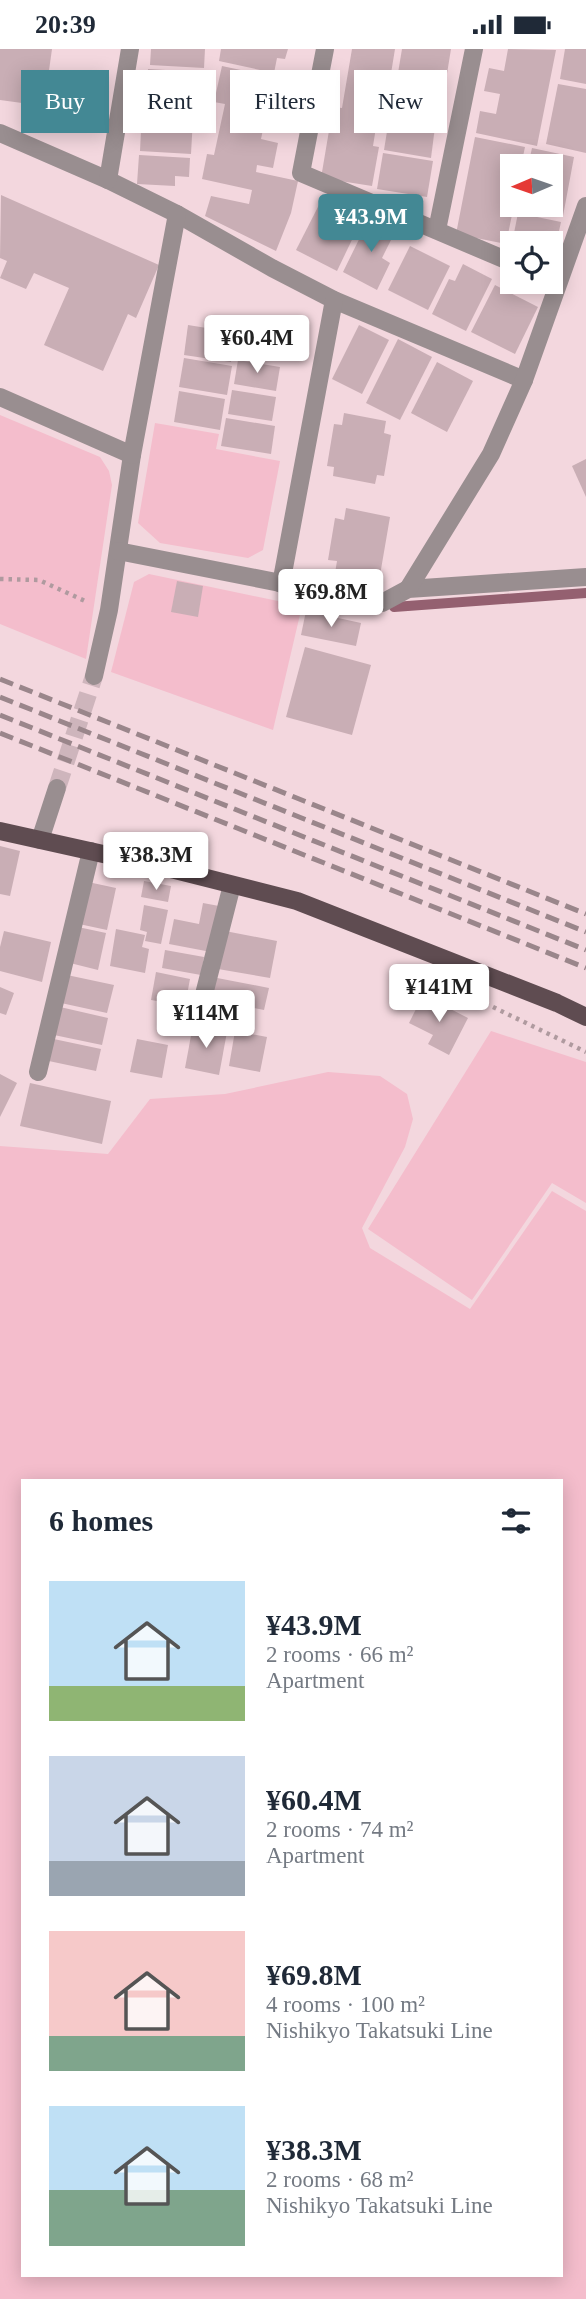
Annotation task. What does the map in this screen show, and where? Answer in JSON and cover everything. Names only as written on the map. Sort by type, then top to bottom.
[{"type":"main road","points":[[0,831],[297,901],[557,1003],[586,1017]]},
{"type":"street","points":[[108,180],[130,49]]},
{"type":"street","points":[[325,49],[301,173],[500,257]]},
{"type":"street","points":[[437,230],[474,49]]},
{"type":"street","points":[[0,133],[108,180],[177,214],[334,300],[524,380]]},
{"type":"street","points":[[563,262],[586,206]]},
{"type":"street","points":[[94,676],[109,610],[132,455],[177,214]]},
{"type":"street","points":[[408,589],[491,454],[524,380],[551,294]]},
{"type":"street","points":[[281,584],[334,300]]},
{"type":"street","points":[[0,397],[132,455]]},
{"type":"street","points":[[118,551],[382,603],[408,589],[586,577]]},
{"type":"street","points":[[40,840],[57,788]]},
{"type":"street","points":[[38,1072],[91,851]]},
{"type":"street","points":[[200,1010],[232,885]]},
{"type":"path","points":[[0,579],[39,580],[109,610]]},
{"type":"shaded area","points":[[0,415],[100,457],[109,471],[112,485],[86,659],[0,624]]},
{"type":"shaded area","points":[[155,423],[219,434],[216,449],[280,461],[263,550],[248,558],[160,543],[138,523]]},
{"type":"shaded area","points":[[149,574],[302,606],[273,730],[111,672],[134,582]]},
{"type":"shaded area","points":[[491,1031],[586,1062],[586,1203],[552,1183],[472,1300],[368,1229]]},
{"type":"shaded area","points":[[328,1072],[380,1076],[407,1094],[413,1119],[405,1147],[362,1228],[370,1248],[470,1309],[552,1191],[586,1211],[586,2299],[0,2299],[0,1146],[108,1154],[150,1099],[225,1094]]},
{"type":"building","points":[[0,49],[52,49],[49,70],[21,70],[21,103],[0,100]]},
{"type":"building","points":[[151,49],[205,49],[204,68],[150,65]]},
{"type":"building","points":[[221,49],[288,49],[285,59],[277,58],[275,70],[260,70],[219,61]]},
{"type":"building","points":[[352,49],[395,49],[392,70],[354,70],[354,133],[375,133],[373,146],[379,147],[372,186],[321,178],[329,133],[340,133]]},
{"type":"building","points":[[402,49],[451,49],[447,74],[447,70],[398,70]]},
{"type":"building","points":[[508,49],[556,50],[537,146],[476,133],[480,111],[496,114],[500,94],[484,91],[489,68],[504,71]]},
{"type":"building","points":[[565,49],[586,49],[586,84],[560,79]]},
{"type":"building","points":[[222,66],[241,70],[230,70],[230,133],[262,133],[261,139],[278,143],[273,168],[257,165],[256,172],[298,181],[291,213],[276,251],[205,216],[211,196],[249,204],[252,190],[202,179],[207,154],[214,155],[225,104],[216,102]]},
{"type":"building","points":[[558,84],[586,89],[586,153],[546,144]]},
{"type":"building","points":[[141,133],[192,133],[191,154],[140,151]]},
{"type":"building","points":[[387,133],[434,133],[431,158],[384,150]]},
{"type":"building","points":[[475,137],[525,147],[524,154],[500,154],[500,217],[512,217],[509,231],[500,231],[500,243],[456,234]]},
{"type":"building","points":[[532,148],[560,154],[531,154]]},
{"type":"building","points":[[383,153],[433,161],[427,197],[377,189]]},
{"type":"building","points":[[139,155],[190,158],[189,177],[175,176],[175,186],[137,184]]},
{"type":"building","points":[[564,155],[574,157],[564,211]]},
{"type":"building","points":[[1,195],[159,265],[136,318],[128,314],[103,371],[44,345],[69,288],[34,273],[26,289],[0,278],[7,261],[0,258]]},
{"type":"building","points":[[321,201],[361,221],[337,271],[296,250]]},
{"type":"building","points":[[370,217],[396,230],[382,258],[390,263],[377,290],[343,272]]},
{"type":"building","points":[[517,217],[537,217],[561,222],[559,231],[514,231]]},
{"type":"building","points":[[410,246],[450,266],[428,310],[388,290]]},
{"type":"building","points":[[463,264],[492,279],[466,331],[432,314],[449,279],[455,281]]},
{"type":"building","points":[[495,285],[500,288],[500,294],[513,294],[538,307],[515,354],[471,332]]},
{"type":"building","points":[[188,325],[219,330],[234,342],[231,362],[184,355]]},
{"type":"building","points":[[359,325],[389,340],[362,394],[332,379]]},
{"type":"building","points":[[398,339],[432,357],[400,420],[366,403]]},
{"type":"building","points":[[184,358],[232,366],[227,395],[179,387]]},
{"type":"building","points":[[238,360],[280,367],[276,391],[234,384]]},
{"type":"building","points":[[437,362],[473,381],[447,432],[411,413]]},
{"type":"building","points":[[232,390],[276,397],[272,421],[228,414]]},
{"type":"building","points":[[179,391],[225,399],[220,430],[174,422]]},
{"type":"building","points":[[344,413],[386,421],[384,433],[391,435],[384,476],[377,475],[375,484],[333,476],[334,467],[327,466],[334,424],[342,425]]},
{"type":"building","points":[[226,418],[275,426],[271,454],[221,446]]},
{"type":"building","points":[[586,459],[586,497],[572,466]]},
{"type":"building","points":[[346,508],[390,517],[379,581],[335,573],[337,561],[328,560],[335,518],[344,520]]},
{"type":"building","points":[[177,581],[203,586],[198,617],[171,612]]},
{"type":"building","points":[[306,611],[361,623],[356,646],[301,635]]},
{"type":"building","points":[[305,647],[371,665],[352,735],[286,717]]},
{"type":"building","points":[[0,846],[20,851],[10,896],[0,894]]},
{"type":"building","points":[[144,881],[171,886],[168,902],[141,897]]},
{"type":"building","points":[[88,882],[116,888],[107,930],[79,924]]},
{"type":"building","points":[[203,903],[219,906],[211,952],[169,944],[174,919],[199,924]]},
{"type":"building","points":[[144,905],[168,910],[161,944],[145,941],[147,932],[140,930]]},
{"type":"building","points":[[78,927],[106,933],[98,970],[70,963]]},
{"type":"building","points":[[116,929],[145,935],[142,947],[149,949],[145,973],[110,966]]},
{"type":"building","points":[[4,931],[51,942],[42,982],[0,971],[0,947]]},
{"type":"building","points":[[225,931],[277,941],[270,978],[218,969]]},
{"type":"building","points":[[165,950],[204,957],[201,975],[162,968]]},
{"type":"building","points":[[156,972],[190,979],[185,1006],[151,1000]]},
{"type":"building","points":[[67,975],[114,985],[107,1013],[61,1003]]},
{"type":"building","points":[[212,977],[269,988],[264,1010],[208,999]]},
{"type":"building","points":[[0,987],[14,993],[6,1015],[0,1013]]},
{"type":"building","points":[[423,995],[468,1018],[449,1055],[428,1044],[433,1035],[409,1023]]},
{"type":"building","points":[[60,1007],[108,1018],[102,1045],[54,1035]]},
{"type":"building","points":[[193,1025],[227,1032],[219,1075],[185,1068]]},
{"type":"building","points":[[235,1031],[267,1037],[260,1072],[229,1066]]},
{"type":"building","points":[[49,1038],[101,1049],[96,1071],[44,1060]]},
{"type":"building","points":[[137,1039],[168,1045],[162,1078],[130,1072]]},
{"type":"building","points":[[0,1074],[17,1083],[0,1117]]},
{"type":"building","points":[[30,1083],[111,1101],[102,1144],[20,1126]]},
{"type":"waterway","points":[[394,607],[586,593]]},
{"type":"tunnel","points":[[57,788],[94,676]]},
{"type":"railway","points":[[0,679],[586,914]]},
{"type":"railway","points":[[0,697],[586,932]]},
{"type":"railway","points":[[0,715],[586,950]]},
{"type":"railway","points":[[0,733],[586,968]]}]
